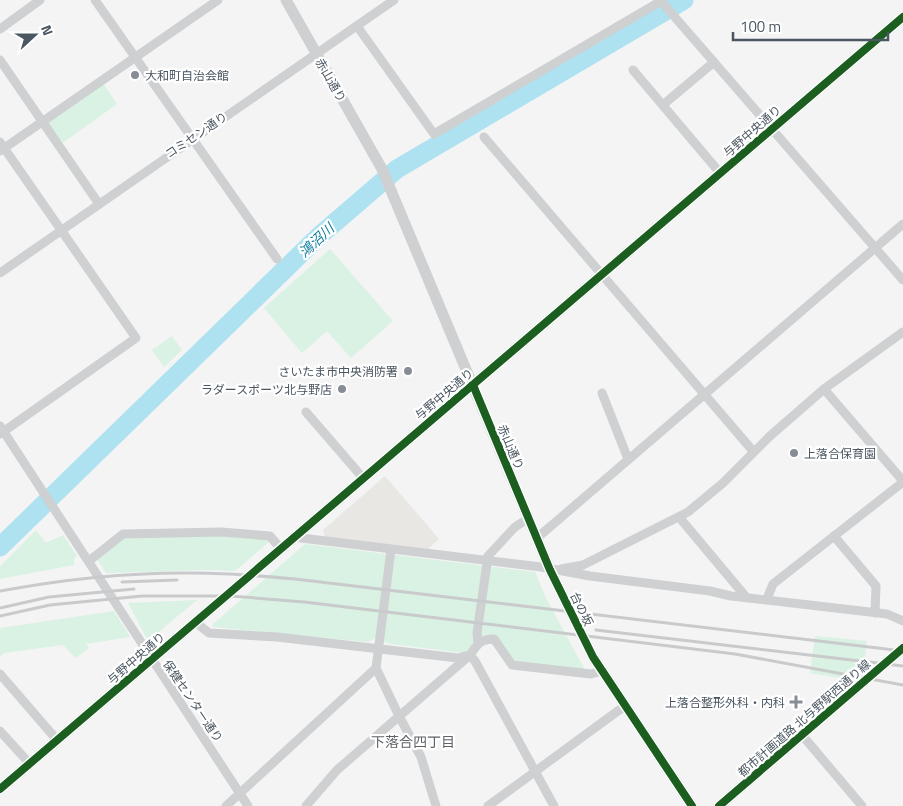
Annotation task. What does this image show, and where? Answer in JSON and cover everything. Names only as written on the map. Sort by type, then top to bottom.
[{"type":"street","points":[[0,28],[40,0]]},
{"type":"street","points":[[95,0],[277,259]]},
{"type":"street","points":[[1,431],[136,338],[1,147],[42,122],[218,0]]},
{"type":"street","name":"赤山通り","points":[[286,0],[391,188],[529,518]]},
{"type":"street","name":"コミセン通り","points":[[0,273],[394,0]]},
{"type":"street","points":[[357,26],[434,134],[661,1],[903,280]]},
{"type":"street","name":"与野中央通り","points":[[0,789],[473,385],[600,274],[903,17]]},
{"type":"street","points":[[0,60],[99,204]]},
{"type":"street","points":[[664,104],[714,62]]},
{"type":"street","points":[[634,70],[720,173]]},
{"type":"street","points":[[484,137],[753,451]]},
{"type":"street","points":[[537,538],[903,224]]},
{"type":"street","points":[[550,570],[583,565],[679,517],[723,483],[753,451],[824,389],[903,332]]},
{"type":"street","points":[[767,599],[773,584],[903,481],[824,389]]},
{"type":"street","points":[[602,393],[628,459]]},
{"type":"street","points":[[306,412],[363,478]]},
{"type":"street","name":"保健センター通り","points":[[1,431],[89,561],[248,806]]},
{"type":"street","points":[[679,517],[746,597]]},
{"type":"street","points":[[306,806],[337,770],[470,655],[478,642],[487,560],[515,527],[529,518]]},
{"type":"street","name":"台の坂","points":[[529,518],[550,570],[593,657],[626,705]]},
{"type":"street","points":[[89,561],[123,534],[221,532],[270,536],[280,548]]},
{"type":"street","points":[[834,536],[876,586],[875,613]]},
{"type":"street","points":[[293,537],[541,567],[550,570],[746,597],[875,613],[894,616],[903,621]]},
{"type":"street","points":[[391,550],[376,668],[421,757],[436,806]]},
{"type":"street","points":[[195,622],[209,633],[277,637],[458,658],[470,655]]},
{"type":"street","points":[[478,642],[485,639],[494,639],[512,665],[591,674],[602,671]]},
{"type":"street","name":"都市計画道路 北与野駅西通り線","points":[[719,806],[903,648]]},
{"type":"street","points":[[470,655],[554,806]]},
{"type":"street","points":[[226,806],[376,668]]},
{"type":"street","points":[[0,674],[57,740]]},
{"type":"street","points":[[488,806],[626,705],[692,806]]},
{"type":"street","points":[[0,731],[30,764]]},
{"type":"street","points":[[802,735],[862,806]]},
{"type":"shaded area","points":[[385,476],[439,539],[428,549],[325,537],[323,530]]},
{"type":"green space","points":[[103,83],[117,104],[64,142],[60,141],[48,124],[48,120]]},
{"type":"green space","points":[[330,249],[393,321],[351,358],[327,331],[302,353],[264,308]]},
{"type":"green space","points":[[172,336],[182,350],[164,367],[152,350]]},
{"type":"green space","points":[[36,530],[46,543],[63,535],[77,556],[74,558],[74,565],[0,579],[0,566]]},
{"type":"green space","points":[[176,534],[266,538],[270,541],[235,571],[106,573],[97,559],[123,537]]},
{"type":"green space","points":[[305,544],[535,572],[546,598],[585,670],[518,662],[509,657],[495,635],[478,637],[472,647],[464,653],[391,644],[375,638],[368,642],[213,627],[212,625]]},
{"type":"green space","points":[[197,600],[162,629],[153,642],[146,637],[128,603]]},
{"type":"green space","points":[[114,611],[130,637],[86,644],[89,648],[76,658],[63,645],[4,653],[0,657],[0,628]]},
{"type":"green space","points":[[815,636],[867,641],[865,659],[842,678],[810,673]]},
{"type":"waterway","name":"鴻沼川","points":[[0,547],[318,237],[397,169],[684,0]]},
{"type":"railway","points":[[0,591],[49,583],[121,575],[170,573],[245,575],[295,579],[903,651]]},
{"type":"railway","points":[[122,582],[177,580]]},
{"type":"railway","points":[[0,608],[49,597],[134,589]]},
{"type":"railway","points":[[0,616],[50,605],[142,596],[231,596],[304,602],[735,654],[903,685]]},
{"type":"railway","points":[[596,630],[903,666]]},
{"type":"cycle path","points":[[0,789],[903,17]]},
{"type":"cycle path","points":[[473,385],[550,570],[593,657],[692,806]]},
{"type":"cycle path","points":[[719,806],[903,648]]},
{"type":"place","name":"大和町自治会館","points":[[135,75]]},
{"type":"place","name":"さいたま市中央消防署","points":[[408,371]]},
{"type":"place","name":"ラダースポーツ北与野店","points":[[342,389]]},
{"type":"place","name":"上落合保育園","points":[[794,453]]},
{"type":"place","name":"上落合整形外科・内科","points":[[796,702]]},
{"type":"district","name":"下落合四丁目","points":[[413,741]]}]
